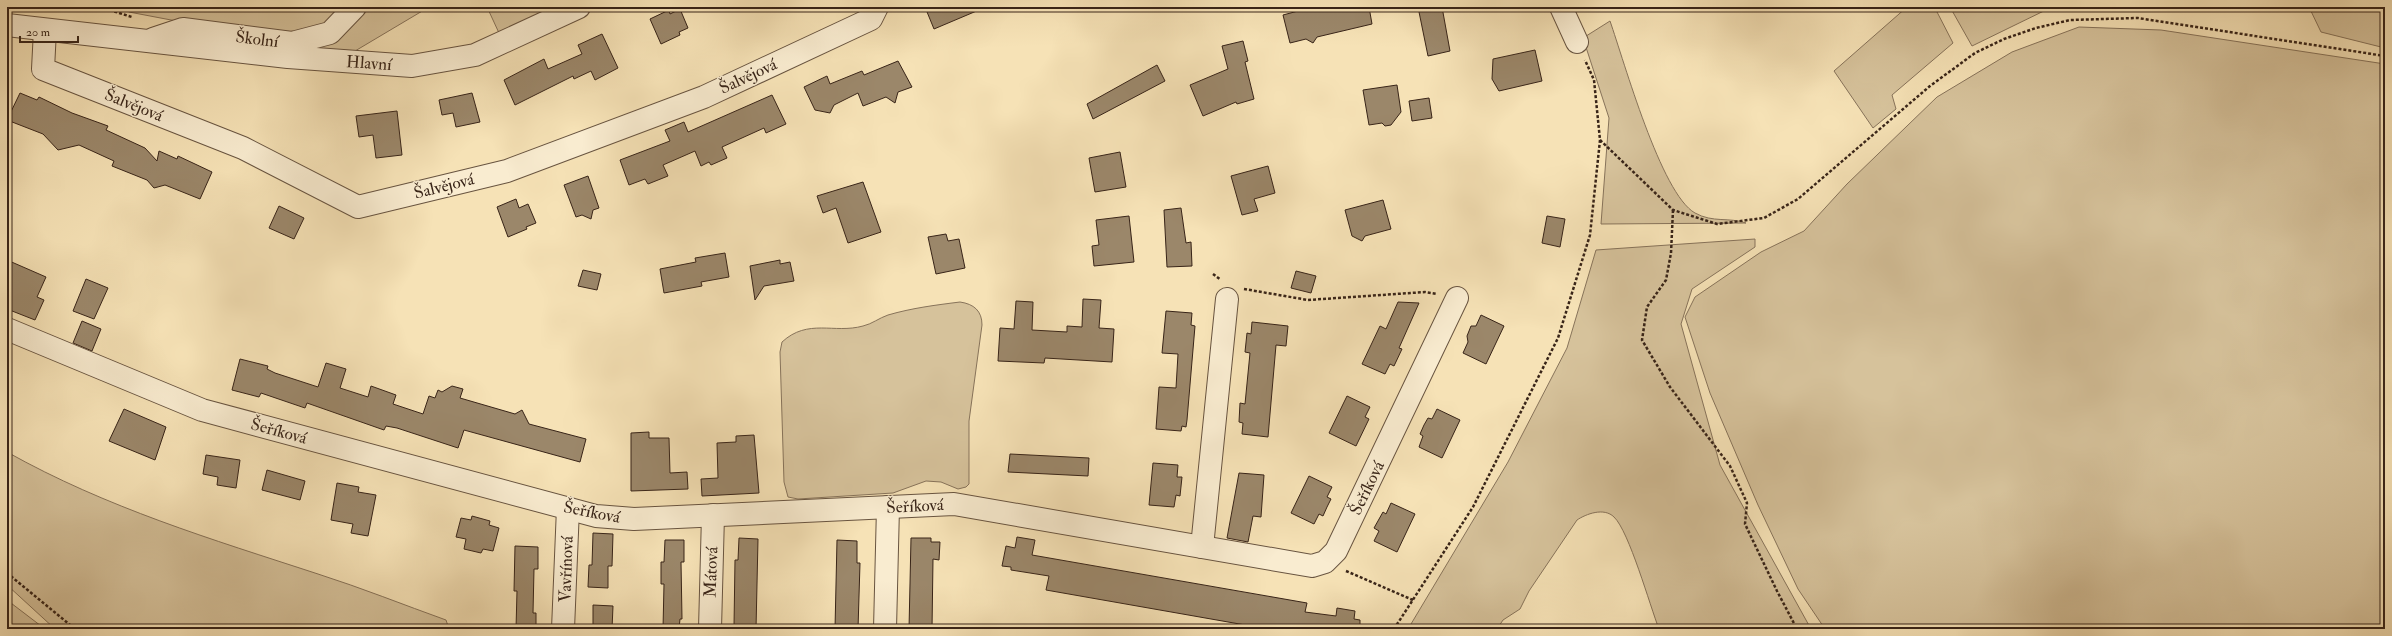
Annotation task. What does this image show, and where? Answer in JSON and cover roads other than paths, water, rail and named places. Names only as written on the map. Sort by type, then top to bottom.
[{"type":"street","name":"Školní","points":[[149,40],[183,29],[292,43],[330,33],[355,7]]},
{"type":"street","name":"Hlavní","points":[[7,25],[288,57],[412,66],[475,55],[579,7]]},
{"type":"street","name":"Šalvějová","points":[[45,30],[43,69],[243,148],[358,208],[507,171],[704,97],[871,19],[877,7]]},
{"type":"street","points":[[1561,7],[1577,42]]},
{"type":"street","points":[[1202,547],[1232,293]]},
{"type":"street","name":"Šeříková","points":[[7,328],[202,410],[596,516],[613,518],[713,515],[954,504],[1312,566],[1325,562],[1336,551],[1457,298]]},
{"type":"street","points":[[885,629],[888,507]]},
{"type":"street","name":"Vavřínová","points":[[563,629],[568,508]]},
{"type":"street","name":"Mátová","points":[[710,629],[713,515]]}]
